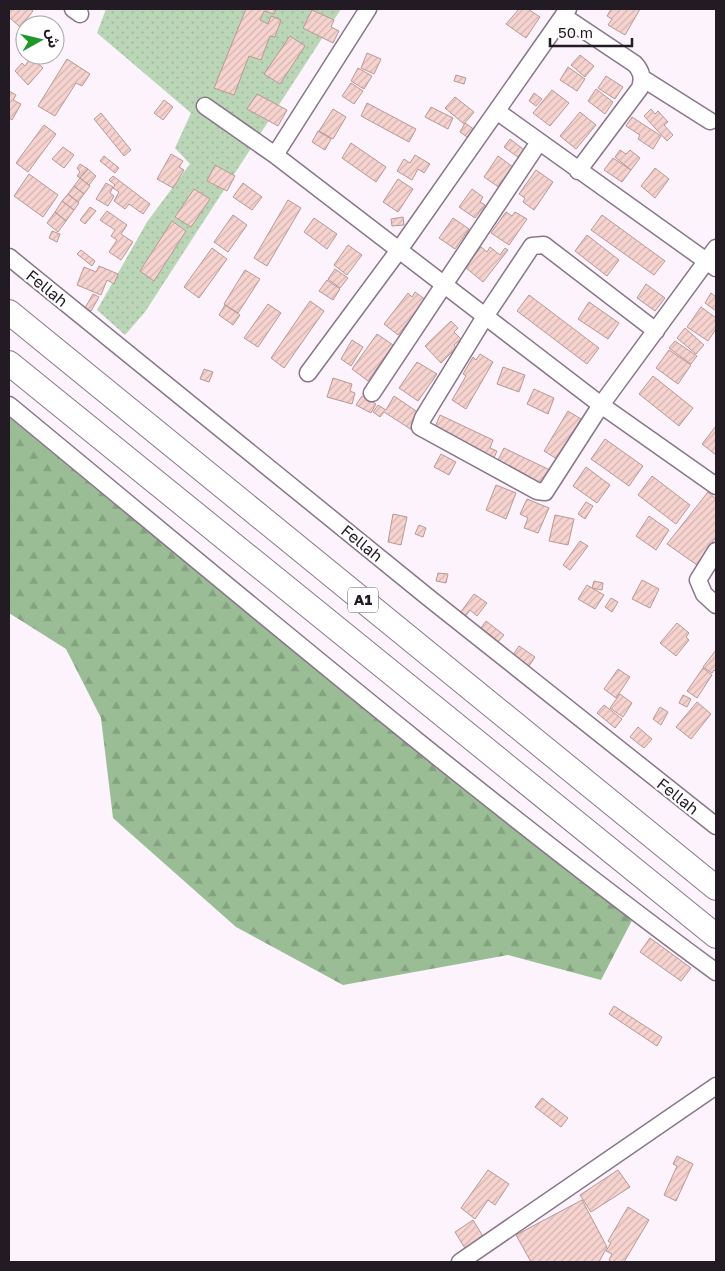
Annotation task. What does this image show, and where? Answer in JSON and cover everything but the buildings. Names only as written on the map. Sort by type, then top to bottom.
[{"type":"highway","name":"A1","points":[[9,312],[716,888]]},
{"type":"highway","name":"A1","points":[[9,363],[716,936]]},
{"type":"street","points":[[275,155],[360,12]]},
{"type":"street","points":[[308,373],[498,112],[566,12],[635,64],[640,70],[642,78],[640,88],[578,171]]},
{"type":"street","points":[[642,78],[710,121]]},
{"type":"street","points":[[205,106],[275,155],[602,405],[716,486]]},
{"type":"street","points":[[498,112],[578,171],[713,259],[656,330],[602,405],[544,492],[424,431],[420,427],[423,418],[486,315],[529,249],[540,244],[656,330]]},
{"type":"street","points":[[372,392],[539,142]]},
{"type":"street","name":"Fellah","points":[[9,257],[429,598],[716,826]]},
{"type":"street","points":[[9,406],[356,691],[647,922],[716,972]]},
{"type":"street","points":[[716,551],[698,580],[704,594],[716,604]]},
{"type":"street","points":[[460,1262],[716,1086]]},
{"type":"green space","points":[[106,9],[341,9],[145,312],[125,335],[97,310],[147,222],[190,164],[175,148],[191,113],[97,33]]},
{"type":"green space","points":[[9,410],[640,905],[601,980],[508,955],[343,985],[236,927],[113,818],[101,718],[66,649],[9,613]]}]
